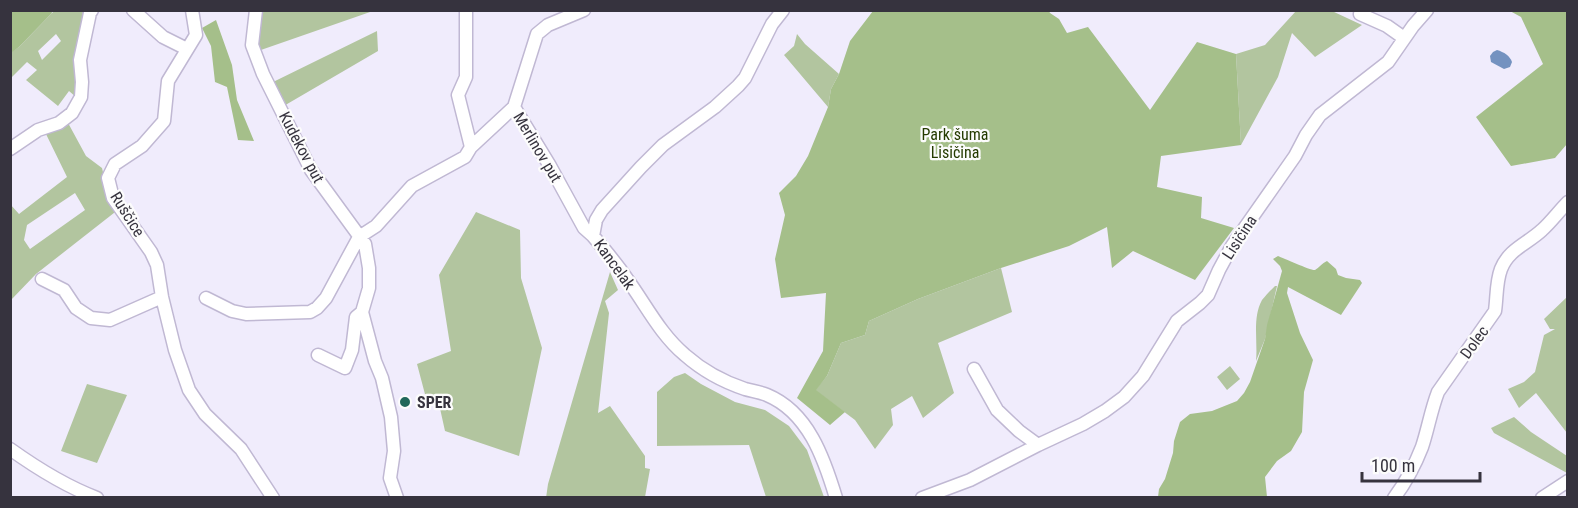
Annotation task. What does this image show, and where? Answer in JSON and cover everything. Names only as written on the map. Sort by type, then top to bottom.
[{"type":"street","points":[[10,149],[38,130],[59,123],[72,113],[81,97],[80,60],[92,10]]},
{"type":"street","points":[[133,10],[163,37],[187,49]]},
{"type":"street","name":"Ruščice","points":[[192,10],[196,35],[168,81],[164,121],[142,146],[115,164],[108,178],[114,198],[152,252],[157,264],[162,297],[175,350],[189,390],[205,414],[241,449],[273,498]]},
{"type":"street","name":"Kudekov put","points":[[256,10],[252,45],[263,74],[311,170],[365,244],[369,268],[369,288],[362,312],[392,417],[394,451],[390,478],[397,498]]},
{"type":"street","points":[[466,10],[466,77],[458,95],[471,147]]},
{"type":"street","points":[[514,107],[537,33],[548,25],[584,10]]},
{"type":"street","name":"Kancelak","points":[[783,10],[772,24],[745,78],[715,107],[663,145],[641,167],[602,210],[596,220],[593,236],[627,278],[665,335],[686,356],[721,379],[766,394],[790,408],[809,432],[831,481],[836,498]]},
{"type":"street","name":"Lisičina","points":[[922,498],[945,494],[1083,424],[1124,397],[1138,382],[1177,321],[1208,296],[1232,246],[1295,156],[1320,115],[1388,62],[1427,10]]},
{"type":"street","points":[[1360,14],[1387,26],[1404,38]]},
{"type":"street","name":"Merlinov put","points":[[359,237],[376,226],[412,186],[465,157],[471,147],[514,107],[550,165],[584,228],[593,236]]},
{"type":"street","name":"Dolec","points":[[1394,498],[1413,469],[1438,392],[1495,311],[1497,281],[1505,259],[1516,248],[1543,230],[1568,202]]},
{"type":"street","points":[[206,298],[232,311],[246,314],[310,312],[326,298],[359,237]]},
{"type":"street","points":[[42,279],[64,290],[76,308],[91,318],[110,320],[162,297]]},
{"type":"street","name":"Kudekov put","points":[[318,355],[345,368],[352,350],[356,317],[362,312]]},
{"type":"street","points":[[974,369],[997,410],[1038,445]]},
{"type":"street","points":[[10,450],[39,470],[97,498]]},
{"type":"street","points":[[1542,498],[1568,481]]},
{"type":"green space","points":[[11,10],[51,10],[52,13],[11,53]]},
{"type":"green space","points":[[268,10],[373,11],[258,51],[261,13]]},
{"type":"green space","points":[[54,11],[87,11],[76,97],[69,91],[58,106],[26,80],[37,70],[27,62],[11,78],[10,53],[19,47]],"holes":[[[56,34],[61,41],[42,60],[38,51]]]},
{"type":"green space","name":"Park šuma Lisičina","points":[[873,11],[1049,11],[1059,19],[1067,33],[1088,27],[1150,110],[1197,42],[1236,54],[1241,145],[1161,156],[1157,187],[1202,197],[1201,218],[1234,228],[1195,280],[1133,251],[1112,268],[1107,227],[1069,246],[918,299],[869,321],[865,335],[841,343],[827,376],[816,390],[845,412],[830,425],[797,398],[823,351],[826,293],[781,298],[775,259],[785,215],[779,193],[796,176],[808,156],[828,107],[831,89],[839,74],[850,41]]},
{"type":"green space","points":[[1296,11],[1332,11],[1362,25],[1315,57],[1292,33],[1278,77],[1241,145],[1236,54],[1265,45]]},
{"type":"green space","points":[[1510,11],[1568,11],[1567,144],[1555,158],[1511,166],[1476,117],[1543,64],[1521,17]]},
{"type":"green space","points":[[216,20],[232,65],[237,100],[254,141],[238,140],[227,87],[215,82],[211,46],[202,28]]},
{"type":"green space","points":[[377,31],[378,51],[282,107],[269,84]]},
{"type":"green space","points":[[797,34],[839,74],[831,89],[828,107],[784,55],[794,46]]},
{"type":"green space","points":[[67,121],[86,156],[102,168],[108,193],[119,209],[36,274],[11,300],[10,204],[19,214],[67,177],[45,132]],"holes":[[[75,193],[85,210],[30,249],[24,240],[27,225]]]},
{"type":"green space","points":[[476,212],[520,230],[521,278],[542,348],[519,456],[445,431],[437,395],[426,398],[417,364],[451,351],[439,275]]},
{"type":"green space","points":[[1278,256],[1315,270],[1327,261],[1336,269],[1338,275],[1360,280],[1362,283],[1341,315],[1288,287],[1287,293],[1300,333],[1313,360],[1304,392],[1302,432],[1291,451],[1277,461],[1265,477],[1267,497],[1158,497],[1173,453],[1180,422],[1190,414],[1212,411],[1237,401],[1250,382],[1265,339],[1282,271],[1273,259]]},
{"type":"green space","points":[[1001,268],[1012,312],[938,343],[954,393],[923,418],[912,396],[891,409],[893,425],[875,449],[855,420],[815,390],[827,376],[841,343],[865,335],[869,321],[918,299]]},
{"type":"green space","points":[[610,272],[618,290],[605,301],[609,313],[598,413],[610,406],[645,456],[645,468],[650,469],[645,497],[546,498],[548,484]]},
{"type":"green space","points":[[1277,286],[1265,339],[1256,361],[1257,314],[1262,300]]},
{"type":"green space","points":[[1567,297],[1567,433],[1536,393],[1519,408],[1508,389],[1524,382],[1535,372],[1544,335],[1555,329],[1550,329],[1544,319]]},
{"type":"green space","points":[[1230,366],[1240,379],[1227,390],[1217,377]]},
{"type":"green space","points":[[685,373],[735,402],[765,410],[789,426],[807,450],[824,497],[766,497],[749,445],[657,446],[657,392],[674,377]]},
{"type":"green space","points":[[87,384],[127,395],[97,463],[61,451]]},
{"type":"green space","points":[[1514,417],[1531,432],[1567,456],[1567,473],[1494,433],[1491,428]]},
{"type":"water","points":[[1497,50],[1510,58],[1512,62],[1510,67],[1504,69],[1491,62],[1490,56]]},
{"type":"place","name":"SPER","points":[[405,402]]}]
